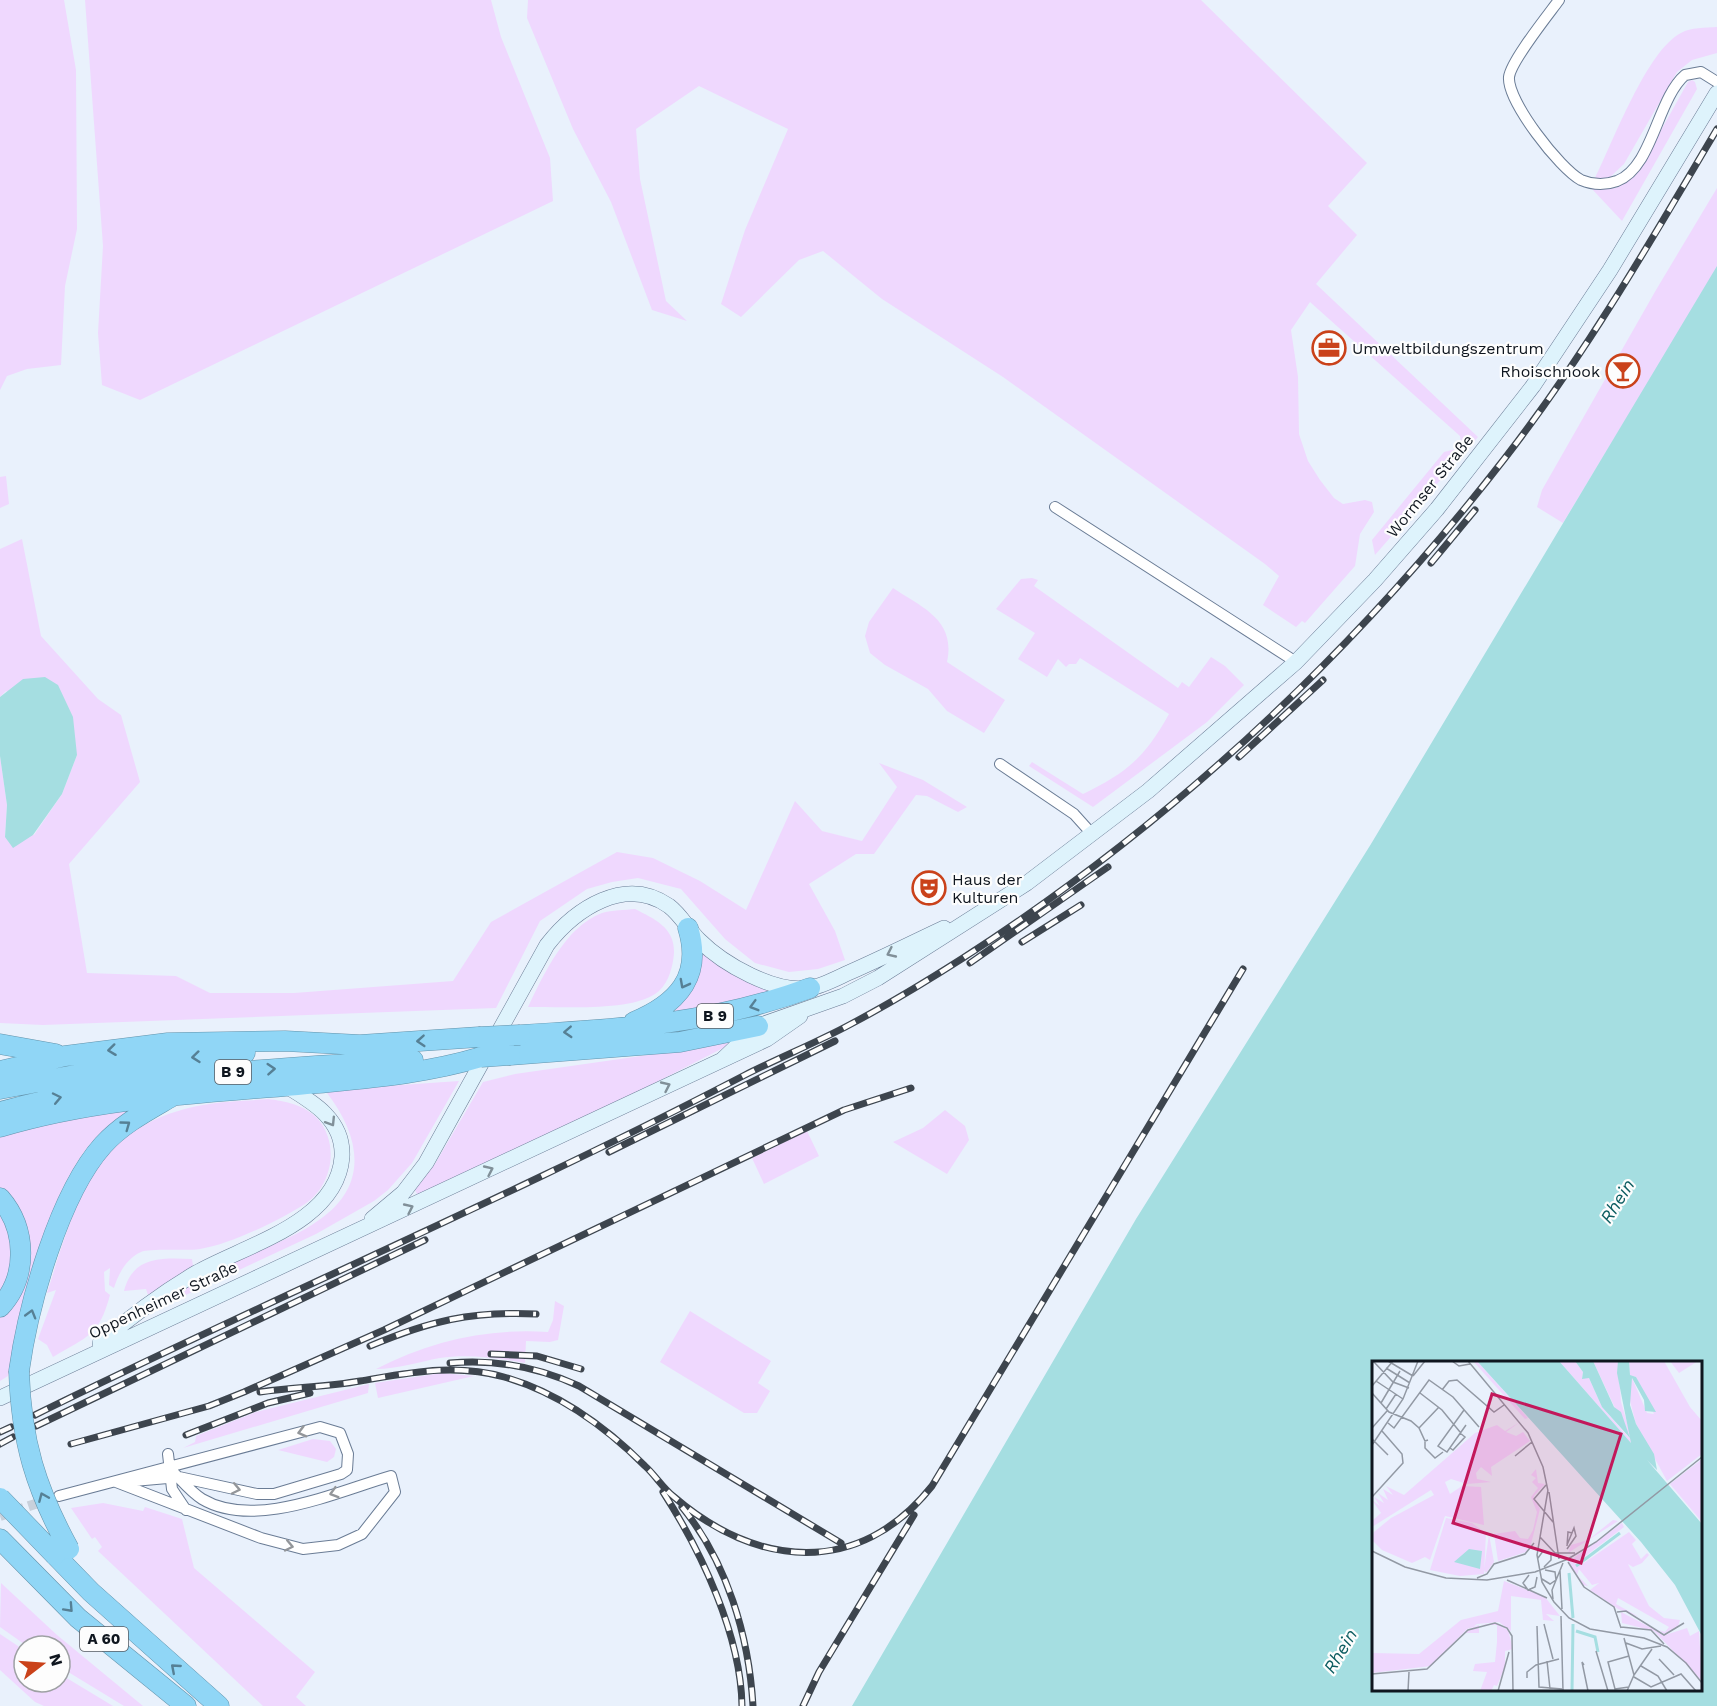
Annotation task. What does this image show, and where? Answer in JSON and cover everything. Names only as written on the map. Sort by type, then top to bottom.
[{"type":"highway","points":[[617,1029],[662,1008],[682,989],[693,958],[688,928]]},
{"type":"highway","name":"B 9","points":[[0,1089],[129,1065],[338,1045],[617,1029],[707,1018],[810,988]]},
{"type":"highway","name":"B 9","points":[[0,1112],[75,1094],[230,1072],[472,1059],[680,1042],[758,1026]]},
{"type":"highway","points":[[0,1071],[65,1056],[168,1044],[211,1041],[338,1045]]},
{"type":"highway","points":[[0,1044],[65,1056]]},
{"type":"highway","points":[[0,1127],[83,1107],[173,1095],[412,1073],[472,1059]]},
{"type":"highway","points":[[62,1552],[29,1457],[22,1424],[19,1371],[23,1344],[46,1262],[77,1184],[103,1146],[116,1132],[173,1095]]},
{"type":"highway","points":[[0,1198],[16,1227],[21,1252],[15,1282],[0,1307]]},
{"type":"highway","name":"A 60","points":[[0,1498],[62,1552],[91,1592],[219,1706]]},
{"type":"highway","name":"A 60","points":[[0,1539],[78,1618],[186,1706]]},
{"type":"main road","name":"Wormser Straße","points":[[982,911],[1027,883],[1200,748],[1296,662],[1375,580],[1430,518],[1533,386],[1610,270],[1717,93]]},
{"type":"main road","points":[[342,1237],[385,1209],[403,1192],[426,1163],[532,970],[553,938],[573,916],[598,901],[610,897],[641,895],[669,906],[709,949],[747,974],[778,984],[810,988],[982,911]]},
{"type":"main road","points":[[723,1059],[758,1026],[806,1010],[878,978],[982,911]]},
{"type":"main road","points":[[342,1237],[394,1215],[773,1036],[806,1010]]},
{"type":"main road","points":[[84,1356],[158,1298],[196,1273],[296,1222],[317,1208],[331,1194],[341,1165],[342,1152],[338,1133],[320,1107],[286,1086]]},
{"type":"main road","name":"Oppenheimer Straße","points":[[0,1398],[84,1356],[342,1237]]},
{"type":"street","points":[[1559,0],[1511,70],[1510,88],[1518,108],[1560,160],[1580,179],[1599,184],[1618,181],[1627,175],[1642,153],[1676,86],[1685,75],[1701,72],[1717,82]]},
{"type":"street","points":[[1055,507],[1296,662]]},
{"type":"street","points":[[1000,764],[1074,814],[1092,834]]},
{"type":"street","points":[[59,1496],[320,1427],[340,1432],[348,1454],[346,1470],[341,1474],[274,1494],[257,1494],[174,1478],[116,1482]]},
{"type":"street","points":[[168,1454],[168,1467],[174,1478],[178,1498],[189,1512]]},
{"type":"street","points":[[116,1482],[189,1512],[281,1545],[314,1549],[338,1545],[362,1534],[395,1492],[391,1476],[254,1513],[217,1507],[174,1478]]},
{"type":"shaded area","points":[[0,0],[64,0],[76,70],[77,229],[65,286],[61,365],[27,369],[7,376],[0,390]]},
{"type":"shaded area","points":[[85,0],[491,0],[501,37],[550,158],[553,201],[140,400],[102,385],[98,333],[103,246]]},
{"type":"shaded area","points":[[528,0],[1201,0],[1367,163],[1328,206],[1357,235],[1316,284],[1478,437],[1375,555],[1372,540],[1444,452],[1456,449],[1461,442],[1460,436],[1310,302],[1291,330],[1298,377],[1299,434],[1308,461],[1334,498],[1343,504],[1365,500],[1372,502],[1374,512],[1360,534],[1355,566],[1305,623],[1302,621],[1296,627],[1263,605],[1279,576],[1265,564],[1003,377],[882,299],[823,251],[799,260],[741,317],[721,304],[745,230],[788,129],[699,86],[636,129],[640,179],[666,301],[687,321],[652,310],[611,202],[573,129],[527,18]]},
{"type":"shaded area","points":[[1717,27],[1717,53],[1692,60],[1677,72],[1624,164],[1609,178],[1595,178],[1632,98],[1656,58],[1668,43],[1685,31]]},
{"type":"shaded area","points":[[1692,80],[1697,89],[1622,221],[1592,189],[1616,188],[1636,175],[1688,82]]},
{"type":"shaded area","points":[[1717,188],[1717,269],[1563,523],[1537,507],[1542,490]]},
{"type":"shaded area","points":[[6,476],[9,504],[0,508],[0,477]]},
{"type":"shaded area","points":[[22,539],[41,636],[98,699],[121,715],[140,782],[69,864],[87,973],[176,976],[210,993],[294,993],[453,981],[491,922],[617,852],[653,858],[700,881],[746,910],[795,801],[822,831],[862,841],[897,787],[879,763],[923,780],[967,807],[958,812],[927,796],[916,795],[874,854],[856,854],[809,884],[835,931],[845,960],[818,969],[789,972],[755,963],[725,939],[681,889],[638,878],[587,889],[540,921],[496,1008],[43,1025],[0,1023],[0,756],[7,805],[5,836],[34,835],[62,794],[77,755],[6,691],[0,697],[0,549]]},
{"type":"shaded area","points":[[1021,579],[1038,580],[1034,586],[1178,688],[1182,682],[1189,687],[1211,657],[1225,666],[1244,685],[1207,722],[1093,807],[1029,766],[1032,762],[1083,794],[1112,778],[1134,762],[1152,742],[1169,714],[1080,658],[1076,664],[1069,664],[1066,667],[1058,659],[1047,677],[1018,659],[1035,633],[996,609]]},
{"type":"shaded area","points":[[893,588],[926,609],[942,625],[947,636],[947,662],[1005,700],[984,733],[947,711],[928,689],[885,665],[870,653],[865,636],[869,622]]},
{"type":"shaded area","points":[[635,909],[662,925],[671,937],[674,953],[670,974],[659,991],[633,1003],[596,1007],[528,1007],[557,953],[577,929],[602,913]]},
{"type":"shaded area","points":[[701,950],[770,989],[770,992],[715,1007],[674,1012],[692,984]]},
{"type":"shaded area","points":[[732,1040],[733,1043],[635,1093],[418,1196],[415,1190],[435,1164],[483,1082],[515,1074],[669,1052]]},
{"type":"shaded area","points":[[459,1081],[412,1163],[388,1190],[374,1201],[316,1234],[156,1307],[240,1259],[301,1232],[335,1206],[353,1176],[354,1160],[347,1126],[327,1093],[328,1090]]},
{"type":"shaded area","points":[[268,1099],[307,1110],[325,1129],[331,1153],[327,1176],[322,1187],[305,1204],[254,1231],[225,1243],[200,1249],[141,1252],[131,1258],[124,1267],[114,1288],[109,1285],[110,1268],[104,1272],[105,1291],[110,1295],[106,1309],[96,1327],[84,1339],[53,1357],[47,1345],[38,1339],[56,1290],[47,1293],[81,1198],[95,1172],[113,1149],[136,1130],[166,1115],[203,1105]]},
{"type":"shaded area","points":[[129,1110],[91,1143],[75,1165],[61,1192],[48,1222],[27,1287],[8,1376],[0,1381],[0,1317],[16,1295],[4,1192],[0,1188],[0,1136],[62,1121]]},
{"type":"shaded area","points":[[945,1110],[965,1126],[969,1140],[947,1174],[893,1142],[923,1128]]},
{"type":"shaded area","points":[[807,1131],[819,1156],[764,1184],[752,1158]]},
{"type":"shaded area","points":[[0,1210],[12,1244],[12,1263],[0,1297]]},
{"type":"shaded area","points":[[159,1259],[192,1259],[193,1266],[148,1295],[146,1289],[124,1291],[128,1280],[141,1265]]},
{"type":"shaded area","points":[[555,1301],[564,1306],[558,1340],[526,1341],[525,1363],[461,1356],[376,1369],[417,1351],[459,1338],[503,1332],[548,1332],[553,1320]]},
{"type":"shaded area","points":[[690,1311],[771,1361],[758,1383],[770,1391],[757,1413],[744,1413],[660,1362]]},
{"type":"shaded area","points":[[442,1373],[474,1376],[378,1398],[375,1383]]},
{"type":"shaded area","points":[[369,1384],[368,1393],[183,1448],[195,1442],[196,1436],[256,1412]]},
{"type":"shaded area","points":[[313,1439],[330,1441],[336,1449],[334,1457],[327,1462],[278,1450]]},
{"type":"shaded area","points":[[103,1503],[143,1511],[145,1507],[182,1519],[194,1568],[315,1672],[296,1697],[306,1706],[263,1706],[98,1551],[102,1547],[95,1537],[92,1539],[71,1508]]},
{"type":"shaded area","points":[[1,1583],[56,1634],[12,1635],[0,1627]]},
{"type":"shaded area","points":[[0,1634],[12,1642],[12,1681],[0,1670]]},
{"type":"shaded area","points":[[72,1647],[143,1706],[124,1706],[72,1674]]},
{"type":"shaded area","points":[[72,1681],[113,1706],[44,1706],[26,1694],[72,1694]]},
{"type":"water","name":"Rhein","points":[[1717,266],[1717,1706],[852,1706],[1136,1219],[1371,844]]},
{"type":"water","points":[[45,677],[58,685],[73,717],[77,755],[62,794],[33,835],[13,848],[5,837],[7,805],[0,756],[0,697],[23,679]]},
{"type":"tunnel","points":[[0,1516],[50,1499]]},
{"type":"railway","points":[[35,1415],[568,1164],[756,1069],[838,1031],[963,958],[1040,906],[1114,850],[1186,792],[1322,667],[1386,600],[1447,530],[1505,458],[1563,379],[1616,297],[1717,129]]},
{"type":"railway","points":[[1431,563],[1475,510]]},
{"type":"railway","points":[[1239,757],[1323,680]]},
{"type":"railway","points":[[970,963],[1108,867]]},
{"type":"railway","points":[[1022,942],[1081,905]]},
{"type":"railway","points":[[260,1392],[335,1385],[432,1371],[467,1371],[504,1377],[543,1392],[580,1412],[630,1452],[673,1496],[705,1520],[738,1538],[772,1549],[806,1552],[840,1549],[872,1537],[903,1516],[932,1486],[1243,969]]},
{"type":"railway","points":[[609,1152],[835,1041]]},
{"type":"railway","points":[[71,1444],[209,1406],[244,1392],[384,1330],[844,1110],[911,1088]]},
{"type":"railway","points":[[36,1426],[425,1240]]},
{"type":"railway","points":[[370,1346],[431,1324],[470,1316],[536,1314]]},
{"type":"railway","points":[[491,1354],[537,1356],[581,1369]]},
{"type":"railway","points":[[450,1363],[483,1362],[516,1366],[564,1379],[841,1543]]},
{"type":"railway","points":[[186,1435],[268,1403],[310,1393]]},
{"type":"railway","points":[[0,1432],[11,1427]]},
{"type":"railway","points":[[0,1444],[13,1437]]},
{"type":"railway","points":[[663,1492],[691,1540],[727,1623],[735,1651],[742,1706]]},
{"type":"railway","points":[[682,1507],[712,1551],[733,1601],[747,1653],[753,1706]]},
{"type":"railway","points":[[803,1706],[819,1672],[914,1515]]},
{"type":"place","name":"Umweltbildungszentrum","points":[[1329,348]]},
{"type":"place","name":"Rhoischnook","points":[[1623,371]]},
{"type":"place","name":"Haus der Kulturen","points":[[929,888]]}]
